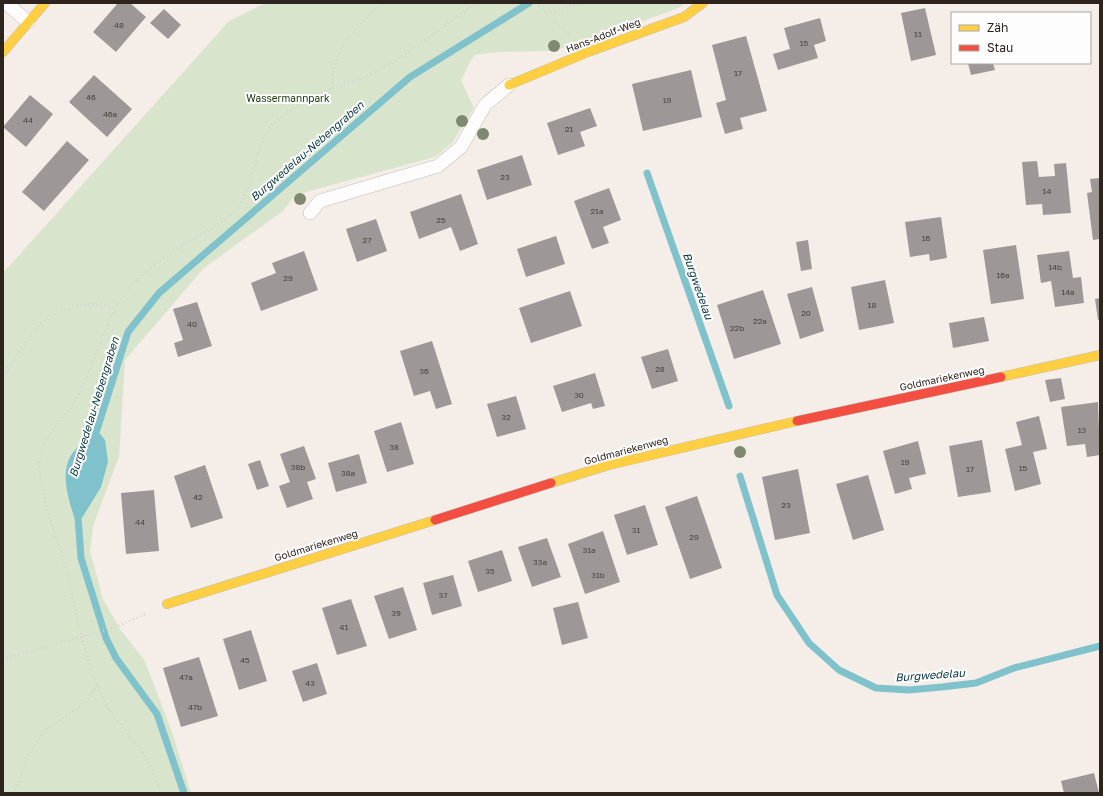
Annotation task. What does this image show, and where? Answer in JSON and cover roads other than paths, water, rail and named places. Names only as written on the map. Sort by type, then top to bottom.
[{"type":"street","points":[[3,52],[45,3]]},
{"type":"street","name":"Hans-Adolf-Weg","points":[[509,85],[588,52],[684,16],[703,3]]},
{"type":"street","name":"Goldmariekenweg","points":[[167,604],[609,465],[725,437],[1100,355]]},
{"type":"lane","points":[[6,3],[28,22]]},
{"type":"lane","points":[[310,213],[320,201],[438,166],[461,147],[485,105],[509,85]]},
{"type":"water","points":[[97,430],[105,440],[108,462],[101,487],[77,526],[66,486],[67,466],[70,457],[76,449],[83,441]]},
{"type":"waterway","name":"Burgwedelau-Nebengraben","points":[[94,439],[128,332],[159,293],[410,77],[529,3]]},
{"type":"waterway","name":"Burgwedelau","points":[[647,173],[729,406]]},
{"type":"waterway","name":"Burgwedelau","points":[[740,476],[777,595],[809,643],[839,670],[876,688],[909,690],[976,683],[1014,668],[1100,646]]},
{"type":"waterway","name":"Burgwedelau-Nebengraben","points":[[78,517],[81,558],[106,638],[116,658],[157,714],[184,793]]},
{"type":"park label","name":"Wassermannpark","points":[[288,98]]}]
